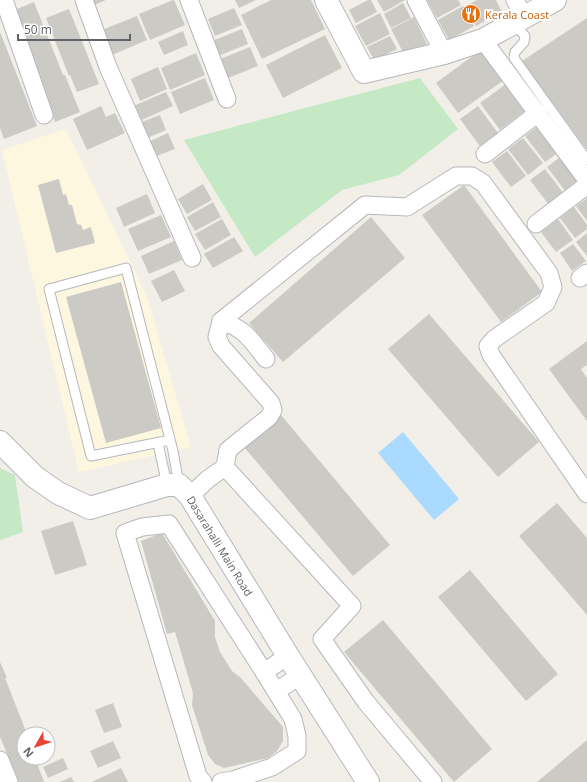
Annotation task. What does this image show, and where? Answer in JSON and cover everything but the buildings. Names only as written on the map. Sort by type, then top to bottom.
[{"type":"street","points":[[4,0],[44,115]]},
{"type":"street","points":[[84,0],[108,67],[192,258]]},
{"type":"street","points":[[189,0],[227,99]]},
{"type":"street","points":[[326,0],[364,72],[444,53],[484,40],[518,13],[555,0]]},
{"type":"street","points":[[416,0],[444,53]]},
{"type":"street","points":[[484,40],[587,180]]},
{"type":"street","points":[[485,154],[538,113]]},
{"type":"street","points":[[0,442],[35,477],[58,493],[90,508],[179,489],[208,479],[225,467],[228,450],[269,417],[272,410],[271,403],[222,346],[217,338],[221,322],[365,205],[407,207],[456,176],[472,176],[483,183],[540,260],[549,273],[553,287],[546,303],[494,339],[488,346],[491,355],[587,494]]},
{"type":"street","points":[[536,224],[587,185]]},
{"type":"street","points":[[221,322],[234,326],[244,333],[266,359]]},
{"type":"street","points":[[225,467],[352,606],[322,639],[366,702],[433,782]]},
{"type":"street","name":"Dasarahalli Main Road","points":[[179,489],[368,782]]},
{"type":"street","points":[[203,782],[198,776],[126,533],[142,527],[170,524],[293,719],[297,736],[297,751],[272,767],[233,780],[221,782]]},
{"type":"street","points":[[264,672],[288,656]]},
{"type":"street","points":[[276,691],[300,676]]},
{"type":"street","points":[[0,760],[8,782]]},
{"type":"lane","points":[[518,13],[525,36],[524,42],[514,52],[514,58],[587,160]]},
{"type":"lane","points":[[170,440],[90,456],[49,289],[126,268],[170,440],[179,489]]},
{"type":"lane","points":[[158,443],[179,489]]},
{"type":"shaded area","points":[[66,129],[147,297],[191,447],[79,472],[2,150]]},
{"type":"green space","points":[[420,78],[458,129],[399,175],[342,190],[255,257],[184,140]]},
{"type":"green space","points":[[0,468],[15,475],[23,532],[0,540]]},
{"type":"water","points":[[403,432],[459,499],[434,520],[378,453]]},
{"type":"place","name":"Kerala Coast","points":[[471,14]]}]
